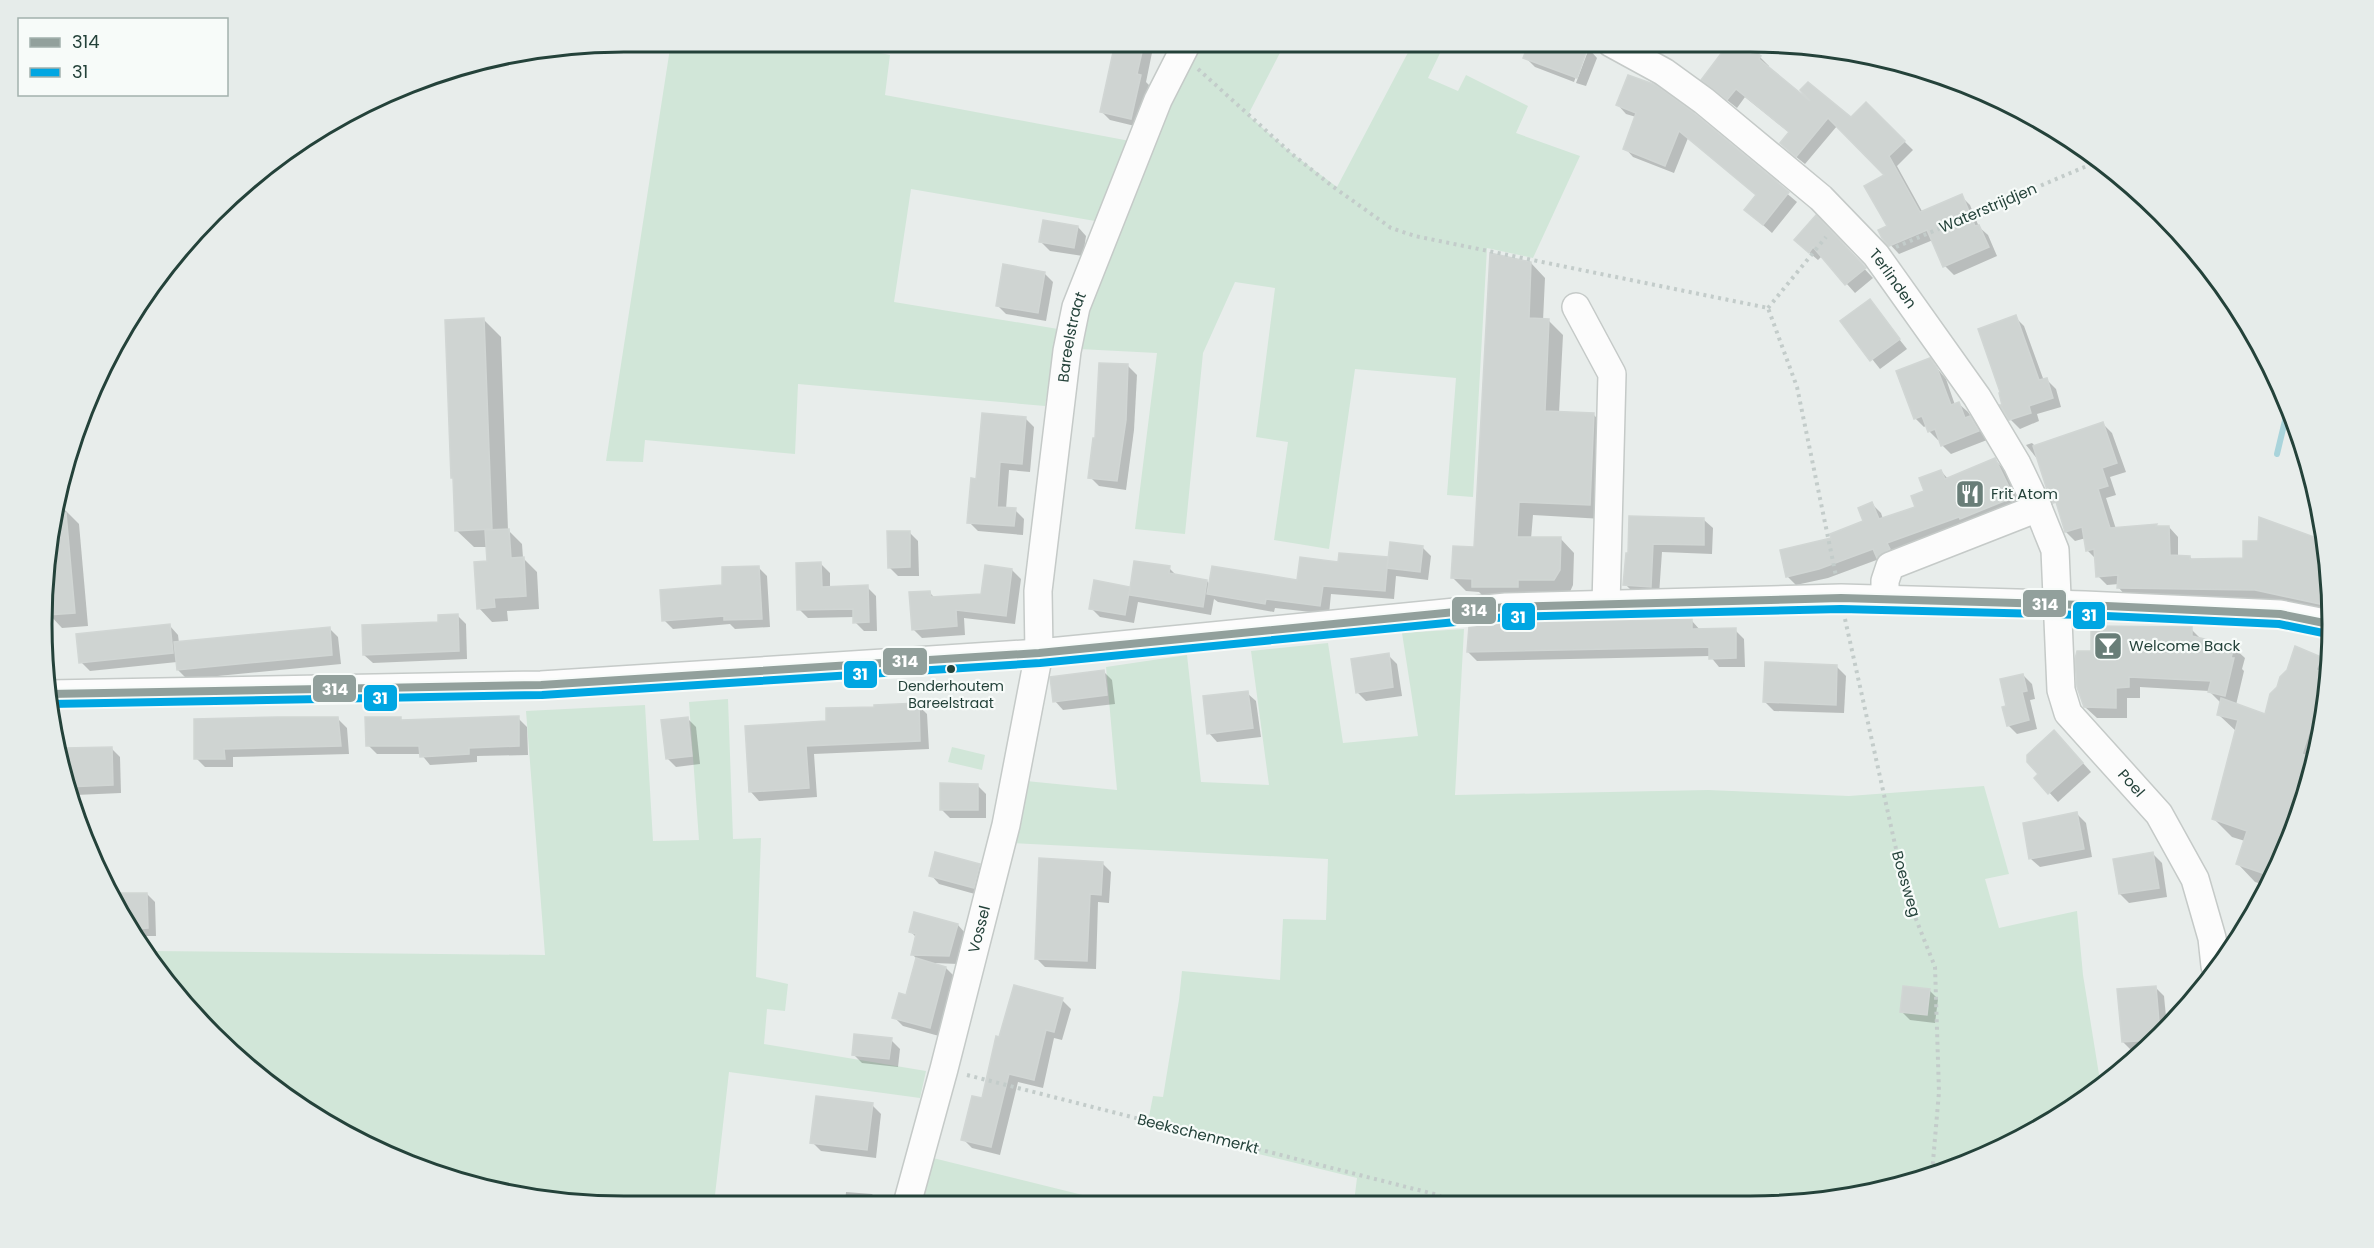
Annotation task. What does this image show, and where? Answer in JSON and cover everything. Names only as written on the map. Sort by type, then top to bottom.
[{"type":"street","name":"Bareelstraat","points":[[1039,653],[1038,591],[1067,351],[1076,307],[1158,100],[1182,53]]},
{"type":"street","name":"Terlinden","points":[[1629,53],[1664,72],[1704,101],[1821,198],[1876,255],[1977,397],[2017,464],[2055,550],[2056,604]]},
{"type":"street","points":[[1576,307],[1612,374],[1606,605]]},
{"type":"street","points":[[1885,599],[1885,581],[1890,566],[2038,508]]},
{"type":"street","points":[[57,694],[541,685],[1039,653],[1506,607],[1840,598],[2056,604],[2280,614],[2322,622]]},
{"type":"street","name":"Poel","points":[[2056,604],[2060,632],[2061,690],[2068,713],[2159,814],[2195,879],[2212,938],[2215,956]]},
{"type":"street","name":"Vossel","points":[[909,1196],[1006,825],[1039,653]]},
{"type":"path","name":"Waterstrijdjen","points":[[1876,255],[2090,165]]},
{"type":"path","points":[[1768,309],[1842,218]]},
{"type":"path","name":"Boesweg","points":[[1840,598],[1906,894],[1935,967],[1939,1092],[1933,1165]]},
{"type":"path","name":"Beekschenmerkt","points":[[944,1069],[1440,1196]]},
{"type":"green space","points":[[669,53],[881,53],[890,55],[885,95],[1130,141],[1095,221],[911,189],[894,302],[1058,329],[1045,406],[798,384],[795,454],[645,440],[643,462],[606,461]]},
{"type":"green space","points":[[1193,53],[1280,53],[1248,115],[1290,152],[1337,187],[1408,53],[1440,53],[1428,78],[1458,91],[1466,75],[1528,106],[1516,133],[1580,156],[1533,258],[1487,248],[1473,497],[1447,495],[1456,378],[1355,369],[1329,549],[1274,540],[1288,442],[1256,437],[1275,288],[1235,282],[1203,353],[1185,534],[1135,529],[1157,353],[1079,349],[1099,270],[1136,173]]},
{"type":"green space","points":[[1464,629],[1455,795],[1708,790],[1849,796],[1984,786],[2009,874],[1985,879],[1999,928],[2077,911],[2083,975],[2099,1076],[2068,1099],[2003,1137],[1934,1165],[1861,1185],[1825,1191],[1750,1196],[1355,1196],[1357,1178],[1147,1127],[1153,1096],[1163,1097],[1182,971],[1280,980],[1283,919],[1326,920],[1328,859],[1013,843],[1026,781],[1117,790],[1106,667],[1187,655],[1201,782],[1269,785],[1251,651],[1328,643],[1343,743],[1418,736],[1402,633]]},
{"type":"green space","points":[[728,699],[733,839],[761,838],[756,977],[788,984],[785,1011],[767,1009],[764,1044],[926,1071],[920,1098],[729,1072],[715,1196],[624,1196],[549,1191],[476,1176],[405,1152],[338,1119],[306,1099],[247,1054],[194,1001],[156,951],[545,955],[526,711],[645,705],[653,841],[699,840],[689,702]]},
{"type":"green space","points":[[952,747],[985,755],[982,770],[948,762]]},
{"type":"green space","points":[[933,1158],[1087,1196],[922,1196]]},
{"type":"building","points":[[1113,53],[1142,53],[1137,74],[1141,75],[1131,119],[1100,112]]},
{"type":"building","points":[[1525,53],[1586,53],[1577,78],[1523,58]]},
{"type":"building","points":[[1721,53],[1757,53],[1761,56],[1759,59],[1810,101],[1800,90],[1808,82],[1851,117],[1866,102],[1905,141],[1889,156],[1920,212],[1962,194],[1975,226],[1979,225],[1989,247],[1943,267],[1927,230],[1889,246],[1878,230],[1887,226],[1864,186],[1884,175],[1828,118],[1796,157],[1780,143],[1789,132],[1736,89],[1727,100],[1701,80]]},
{"type":"building","points":[[1628,75],[1656,85],[1694,113],[1789,192],[1763,225],[1744,210],[1756,195],[1679,131],[1665,166],[1623,149],[1636,113],[1616,105]]},
{"type":"building","points":[[1816,215],[1866,268],[1845,285],[1813,247],[1809,253],[1794,240]]},
{"type":"building","points":[[1043,220],[1078,226],[1074,248],[1039,242]]},
{"type":"building","points":[[1490,253],[1531,262],[1529,318],[1549,319],[1545,411],[1594,413],[1590,505],[1519,502],[1517,537],[1561,537],[1560,570],[1554,580],[1518,580],[1518,587],[1472,587],[1472,579],[1451,578],[1453,546],[1474,547]]},
{"type":"building","points":[[1003,264],[1045,272],[1038,313],[996,306]]},
{"type":"building","points":[[1870,299],[1900,339],[1870,361],[1840,321]]},
{"type":"building","points":[[2016,315],[2039,380],[2047,378],[2053,398],[2029,406],[2031,413],[2009,420],[2000,405],[2002,405],[2000,392],[1978,329]]},
{"type":"building","points":[[484,318],[492,529],[455,531],[445,320]]},
{"type":"building","points":[[1930,358],[1937,368],[1951,405],[1959,402],[1965,418],[1970,416],[1979,431],[1941,446],[1935,429],[1928,432],[1922,416],[1914,419],[1896,371]]},
{"type":"building","points":[[1099,363],[1128,364],[1126,420],[1117,481],[1088,478],[1093,438],[1095,438]]},
{"type":"building","points":[[982,413],[1026,417],[1022,464],[1000,462],[997,507],[1016,508],[1014,526],[967,523],[971,478],[976,479]]},
{"type":"building","points":[[2103,422],[2117,463],[2102,468],[2108,486],[2098,489],[2110,528],[2157,524],[2156,526],[2169,526],[2170,555],[2190,556],[2190,559],[2243,558],[2243,541],[2258,541],[2259,517],[2315,537],[2321,604],[2255,590],[2117,588],[2118,575],[2096,577],[2094,549],[2086,551],[2082,527],[2065,532],[2056,502],[2053,503],[2047,490],[2033,446]]},
{"type":"building","points":[[1995,458],[2014,497],[1960,519],[1959,517],[1887,543],[1890,549],[1877,558],[1873,549],[1819,569],[1786,577],[1780,550],[1831,538],[1830,534],[1863,521],[1858,508],[1872,502],[1879,519],[1915,507],[1911,496],[1924,491],[1919,478],[1941,470],[1945,479]]},
{"type":"building","points":[[63,513],[66,513],[75,613],[53,615],[57,549]]},
{"type":"building","points":[[1629,516],[1704,518],[1704,545],[1653,544],[1651,587],[1623,585],[1626,553],[1628,553]]},
{"type":"building","points":[[509,529],[511,558],[524,557],[526,596],[494,598],[495,607],[477,609],[474,562],[487,561],[485,530]]},
{"type":"building","points":[[887,531],[910,531],[910,567],[888,568]]},
{"type":"building","points":[[1390,542],[1423,546],[1420,572],[1387,568]]},
{"type":"building","points":[[1339,553],[1388,557],[1385,591],[1323,586],[1320,606],[1266,599],[1265,604],[1207,594],[1212,566],[1297,580],[1300,557],[1338,562]]},
{"type":"building","points":[[1134,561],[1170,566],[1169,573],[1207,580],[1203,607],[1129,595]]},
{"type":"building","points":[[821,562],[822,587],[868,585],[869,622],[853,623],[853,609],[797,610],[796,563]]},
{"type":"building","points":[[985,565],[1012,569],[1006,616],[956,610],[957,626],[912,630],[909,592],[930,591],[931,597],[981,594]]},
{"type":"building","points":[[759,566],[762,619],[724,620],[724,616],[662,621],[660,590],[722,585],[722,567]]},
{"type":"building","points":[[1094,580],[1130,587],[1125,615],[1089,609]]},
{"type":"building","points":[[458,614],[459,651],[363,655],[362,625],[438,622],[438,615]]},
{"type":"building","points":[[1692,619],[1692,629],[1736,628],[1736,658],[1709,659],[1709,647],[1467,652],[1469,626],[1531,622]]},
{"type":"building","points":[[170,624],[173,653],[79,663],[76,634]]},
{"type":"building","points":[[2091,626],[2192,627],[2192,636],[2234,646],[2231,658],[2234,658],[2225,696],[2208,692],[2211,681],[2129,677],[2129,687],[2116,688],[2116,708],[2084,707],[2077,687],[2075,659],[2077,651],[2091,651]]},
{"type":"building","points":[[330,627],[332,655],[177,670],[174,642]]},
{"type":"building","points":[[2295,646],[2320,657],[2316,670],[2319,671],[2317,699],[2314,717],[2302,754],[2306,756],[2302,772],[2291,808],[2264,874],[2236,864],[2247,831],[2212,819],[2238,720],[2217,715],[2221,698],[2265,714],[2270,694],[2287,670]]},
{"type":"building","points":[[1389,653],[1393,687],[1356,693],[1351,659]]},
{"type":"building","points":[[1765,662],[1837,665],[1836,705],[1763,702]]},
{"type":"building","points":[[1104,670],[1107,695],[1053,702],[1050,677]]},
{"type":"building","points":[[2023,674],[2027,691],[2022,692],[2029,720],[2007,726],[2002,707],[2006,706],[2000,679]]},
{"type":"building","points":[[1248,691],[1253,728],[1207,734],[1203,696]]},
{"type":"building","points":[[919,703],[920,741],[806,746],[809,788],[749,792],[745,726],[826,721],[826,708]]},
{"type":"building","points":[[519,716],[519,746],[469,748],[469,754],[420,757],[419,746],[366,746],[365,717],[401,717],[401,720]]},
{"type":"building","points":[[338,717],[341,746],[224,749],[225,759],[194,759],[194,719]]},
{"type":"building","points":[[688,717],[692,756],[666,759],[661,720]]},
{"type":"building","points":[[2054,730],[2083,763],[2048,794],[2034,778],[2038,774],[2027,762],[2027,755]]},
{"type":"building","points":[[112,747],[113,785],[76,787],[66,748]]},
{"type":"building","points":[[940,783],[978,784],[978,810],[940,810]]},
{"type":"building","points":[[2077,812],[2084,849],[2029,859],[2023,823]]},
{"type":"building","points":[[935,852],[980,864],[974,888],[929,876]]},
{"type":"building","points":[[2153,852],[2159,888],[2119,894],[2113,859]]},
{"type":"building","points":[[1039,858],[1103,862],[1101,895],[1090,894],[1087,961],[1035,959]]},
{"type":"building","points":[[120,893],[147,893],[148,928],[141,929]]},
{"type":"building","points":[[914,912],[958,924],[949,956],[911,955],[916,934],[909,932]]},
{"type":"building","points":[[916,958],[946,967],[930,1028],[892,1018],[899,993],[906,995]]},
{"type":"building","points":[[1014,985],[1063,998],[1054,1032],[1046,1030],[1034,1080],[1009,1074],[991,1147],[961,1140],[972,1096],[982,1098],[996,1036],[999,1037]]},
{"type":"building","points":[[1903,986],[1930,989],[1927,1015],[1900,1012]]},
{"type":"building","points":[[2156,986],[2159,1023],[2141,1041],[2122,1042],[2117,989]]},
{"type":"building","points":[[854,1034],[892,1038],[889,1059],[852,1055]]},
{"type":"building","points":[[816,1096],[873,1103],[867,1150],[810,1143]]},
{"type":"waterway","points":[[2277,454],[2285,423]]},
{"type":"transit line","name":"314","points":[[57,694],[541,685],[1039,653],[1506,607],[1841,598],[2085,605],[2280,614],[2322,623]]},
{"type":"transit line","name":"31","points":[[58,704],[542,695],[1040,663],[1507,617],[1841,609],[2085,615],[2279,624],[2322,633]]},
{"type":"place","name":"Frit Atom","points":[[1970,494]]},
{"type":"place","name":"Welcome Back","points":[[2108,646]]},
{"type":"place","name":"Denderhoutem Bareelstraat","points":[[951,669]]}]
